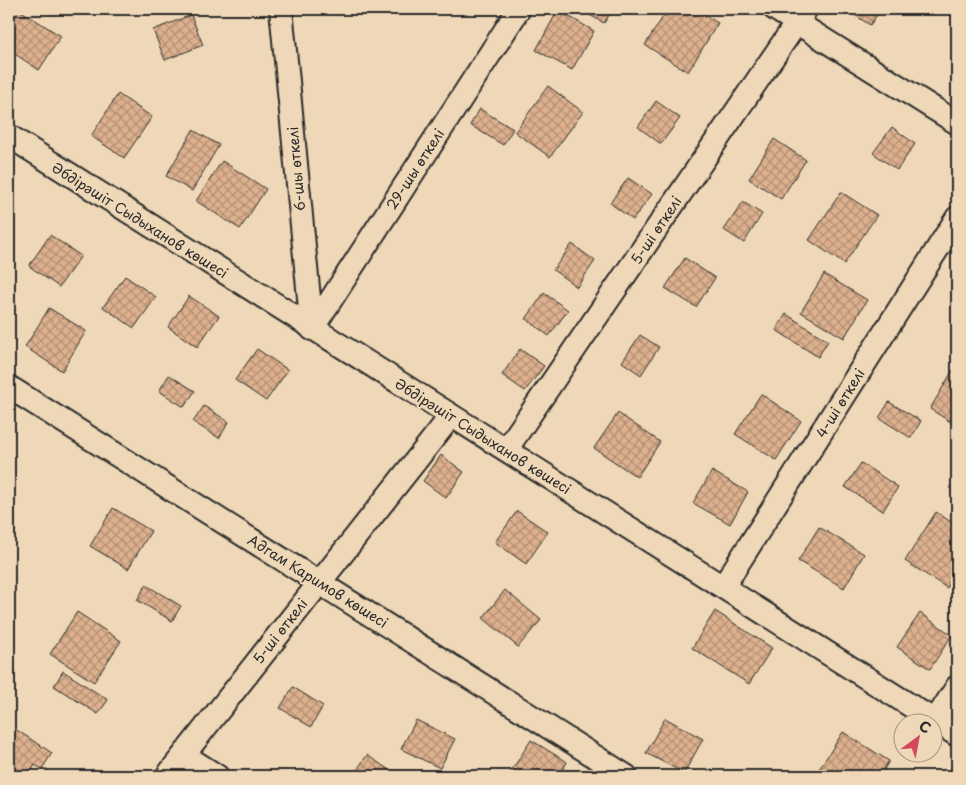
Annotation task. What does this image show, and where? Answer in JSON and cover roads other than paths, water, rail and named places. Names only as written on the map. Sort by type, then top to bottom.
[{"type":"street","name":"6-шы өткелі","points":[[281,9],[312,329]]},
{"type":"street","name":"29-шы өткелі","points":[[312,329],[519,9]]},
{"type":"street","points":[[775,9],[801,15],[957,123]]},
{"type":"street","name":"5-ші өткелі","points":[[506,450],[801,15]]},
{"type":"street","name":"Әбдірәшіт Сыдыханов көшесі","points":[[9,136],[921,712]]},
{"type":"street","name":"4-ші өткелі","points":[[723,587],[957,218]]},
{"type":"street","name":"Адгам Каримов көшесі","points":[[9,387],[626,776]]},
{"type":"street","name":"5-ші өткелі","points":[[167,776],[451,416]]},
{"type":"street","points":[[941,712],[957,687]]},
{"type":"street","name":"Әбдірәшіт Сыдыханов көшесі","points":[[944,727],[957,735]]},
{"type":"street","points":[[184,755],[217,776]]}]
